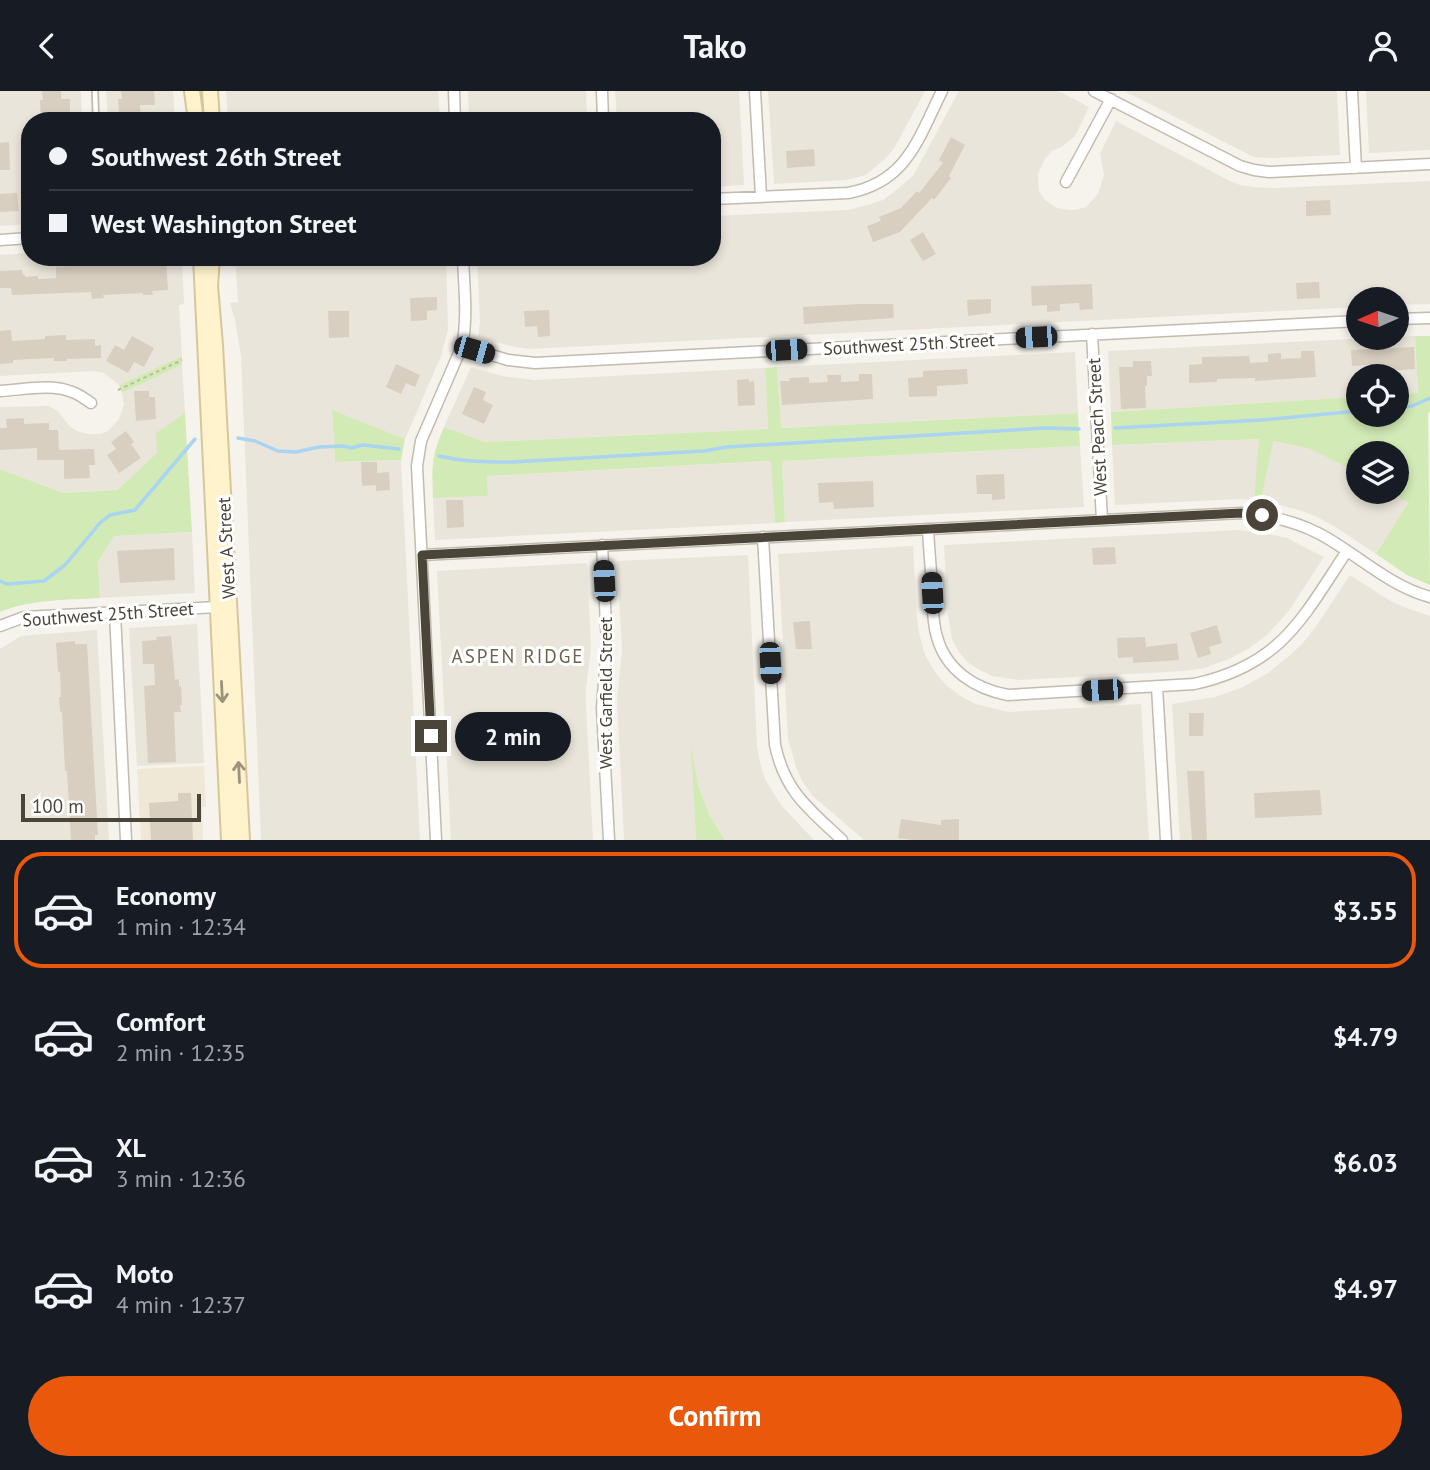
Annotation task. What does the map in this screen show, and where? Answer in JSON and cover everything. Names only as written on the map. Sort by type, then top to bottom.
[{"type":"main road","points":[[192,91],[195,112]]},
{"type":"main road","points":[[210,91],[211,112]]},
{"type":"main road","name":"West A Street","points":[[201,266],[229,840]]},
{"type":"main road","name":"West A Street","points":[[211,266],[210,286],[215,332],[242,840]]},
{"type":"street","points":[[454,91],[455,112]]},
{"type":"street","points":[[602,91],[603,112]]},
{"type":"street","points":[[755,91],[761,196]]},
{"type":"street","points":[[721,198],[848,193],[876,185],[900,167],[909,155],[943,91]]},
{"type":"street","points":[[1094,91],[1240,166],[1254,170],[1269,172],[1430,164]]},
{"type":"street","points":[[1352,91],[1356,168]]},
{"type":"street","points":[[1066,182],[1111,99]]},
{"type":"street","points":[[0,240],[21,239]]},
{"type":"street","points":[[436,840],[418,459],[421,441],[461,347],[466,311],[464,266]]},
{"type":"street","points":[[1409,319],[1430,318]]},
{"type":"street","name":"Southwest 25th Street","points":[[461,347],[508,360],[535,363],[1346,322]]},
{"type":"street","name":"West Peach Street","points":[[1092,334],[1102,520]]},
{"type":"street","points":[[0,391],[64,389],[91,403]]},
{"type":"street","points":[[422,555],[1241,513],[1284,519],[1305,526],[1405,588],[1430,597]]},
{"type":"street","points":[[928,529],[933,617],[936,635],[946,657],[969,681],[1008,695],[1194,684],[1236,672],[1255,662],[1293,631],[1347,551]]},
{"type":"street","points":[[763,537],[778,759],[788,783],[802,803],[842,840]]},
{"type":"street","name":"West Garfield Street","points":[[602,545],[607,644],[602,708],[609,840]]},
{"type":"street","name":"Southwest 25th Street","points":[[0,626],[24,617],[218,607]]},
{"type":"street","points":[[115,613],[126,840]]},
{"type":"street","points":[[1157,687],[1166,840]]},
{"type":"lane","points":[[95,91],[96,112]]},
{"type":"path","points":[[118,390],[182,360]]},
{"type":"shaded area","points":[[0,91],[81,91],[82,112],[21,112],[21,225],[0,226]]},
{"type":"shaded area","points":[[106,91],[173,91],[174,112],[107,112]]},
{"type":"shaded area","points":[[226,91],[438,91],[439,112],[227,112]]},
{"type":"shaded area","points":[[468,91],[586,91],[587,112],[469,112]]},
{"type":"shaded area","points":[[615,91],[739,91],[744,185],[721,186],[721,112],[616,112]]},
{"type":"shaded area","points":[[768,91],[925,91],[895,147],[866,175],[846,180],[774,184]]},
{"type":"shaded area","points":[[959,91],[1058,91],[1089,107],[1075,136],[1052,151],[1038,174],[1039,191],[1044,199],[1057,208],[1075,210],[1086,207],[1098,194],[1104,175],[1100,154],[1116,121],[1240,185],[1274,188],[1430,181],[1430,304],[1409,305],[1409,287],[1346,287],[1346,308],[529,349],[478,337],[480,323],[477,266],[721,266],[721,216],[848,210],[883,200],[913,176]]},
{"type":"shaded area","points":[[1124,91],[1337,91],[1340,155],[1254,157]]},
{"type":"shaded area","points":[[1366,91],[1430,91],[1430,150],[1369,153]]},
{"type":"shaded area","points":[[21,254],[21,266],[182,266],[184,304],[179,305],[182,356],[119,385],[104,373],[94,371],[0,376],[0,255]]},
{"type":"shaded area","points":[[236,266],[446,266],[448,330],[441,356],[405,439],[332,411],[335,462],[401,460],[420,840],[261,840],[241,356],[230,303],[238,302]]},
{"type":"shaded area","points":[[1409,336],[1415,336],[1418,394],[1409,394],[1409,364],[1346,364],[1346,398],[1111,412],[1108,351],[1346,339],[1346,350],[1409,350]]},
{"type":"shaded area","points":[[1075,352],[1078,413],[780,428],[777,367]]},
{"type":"shaded area","points":[[182,365],[185,413],[157,433],[157,453],[117,490],[63,493],[0,469],[0,407],[49,406],[58,411],[70,427],[77,431],[101,434],[108,431],[119,419],[124,405],[122,393]]},
{"type":"shaded area","points":[[471,367],[503,376],[534,380],[765,368],[768,429],[485,442],[444,427]]},
{"type":"shaded area","points":[[1260,439],[1254,500],[1115,505],[1112,445]]},
{"type":"shaded area","points":[[1272,441],[1310,449],[1346,467],[1346,504],[1407,504],[1376,554],[1317,517],[1261,500]]},
{"type":"shaded area","points":[[1080,446],[1084,507],[785,522],[782,461]]},
{"type":"shaded area","points":[[772,461],[775,523],[435,540],[433,498],[488,496],[487,476]]},
{"type":"shaded area","points":[[1239,530],[1287,538],[1324,557],[1288,612],[1267,635],[1229,659],[1204,668],[1184,671],[1018,680],[992,676],[978,669],[967,662],[952,639],[944,545]]},
{"type":"shaded area","points":[[192,532],[195,593],[100,598],[98,562],[114,536]]},
{"type":"shaded area","points":[[913,546],[917,618],[925,655],[946,685],[962,697],[976,704],[1008,712],[1141,704],[1149,840],[864,840],[813,796],[802,781],[788,739],[778,554]]},
{"type":"shaded area","points":[[748,555],[760,762],[765,779],[781,805],[814,840],[725,840],[710,816],[698,785],[692,753],[696,840],[624,840],[617,700],[622,650],[617,561]]},
{"type":"shaded area","points":[[587,563],[591,648],[586,707],[593,840],[451,840],[437,571]]},
{"type":"shaded area","points":[[1350,575],[1387,599],[1430,616],[1430,840],[1180,840],[1172,704],[1215,697],[1243,687],[1268,673],[1303,643]]},
{"type":"shaded area","points":[[197,624],[204,763],[137,766],[129,628]]},
{"type":"shaded area","points":[[97,630],[109,840],[0,840],[0,649],[21,636]]},
{"type":"shaded area","points":[[204,766],[206,807],[202,807],[203,840],[141,840],[137,769]]},
{"type":"green space","points":[[1415,336],[1430,336],[1430,585],[1407,575],[1376,554],[1409,504],[1409,441],[1346,441],[1346,467],[1310,449],[1273,441],[1261,500],[1254,500],[1259,439],[1112,445],[1111,412],[1346,398],[1346,427],[1409,427],[1409,394],[1418,393]]},
{"type":"green space","points":[[182,356],[182,365],[122,393],[119,385]]},
{"type":"green space","points":[[777,367],[781,428],[1078,413],[1080,446],[782,461],[785,522],[775,523],[771,461],[487,476],[488,496],[433,498],[433,462],[444,427],[485,442],[768,429],[765,368]]},
{"type":"green space","points":[[332,410],[405,439],[401,460],[335,462]]},
{"type":"green space","points":[[185,413],[192,532],[114,536],[98,562],[100,598],[37,602],[0,612],[0,469],[63,493],[117,490],[157,453],[156,433]]},
{"type":"green space","points":[[691,745],[698,785],[710,816],[725,840],[696,840]]},
{"type":"building","points":[[42,91],[61,91],[61,99],[70,99],[70,112],[41,112],[40,100],[43,100]]},
{"type":"building","points":[[121,91],[154,91],[155,105],[140,105],[140,112],[119,112],[118,99],[122,99]]},
{"type":"building","points":[[951,137],[965,145],[949,176],[951,178],[934,200],[932,198],[900,232],[873,242],[867,226],[881,221],[879,217],[901,208],[917,191],[919,193],[943,163],[939,160]]},
{"type":"building","points":[[9,142],[10,170],[0,170],[0,143]]},
{"type":"building","points":[[814,149],[815,166],[787,168],[786,151]]},
{"type":"building","points":[[17,193],[19,211],[0,212],[0,194]]},
{"type":"building","points":[[1330,200],[1331,215],[1306,216],[1306,201]]},
{"type":"building","points":[[923,232],[936,254],[923,261],[910,240]]},
{"type":"building","points":[[166,266],[168,290],[152,291],[153,295],[103,295],[104,298],[92,299],[91,292],[12,295],[11,288],[0,288],[0,271],[22,270],[25,277],[56,278],[56,267]]},
{"type":"building","points":[[1319,282],[1320,298],[1297,299],[1296,283]]},
{"type":"building","points":[[1092,284],[1093,309],[1080,310],[1079,303],[1060,304],[1060,311],[1047,312],[1047,305],[1032,306],[1031,286]]},
{"type":"building","points":[[437,297],[437,310],[427,311],[427,320],[411,321],[410,298]]},
{"type":"building","points":[[991,299],[991,313],[968,316],[967,300]]},
{"type":"building","points":[[893,304],[894,318],[804,324],[803,307]]},
{"type":"building","points":[[549,310],[550,336],[538,337],[537,326],[525,327],[524,311]]},
{"type":"building","points":[[328,311],[349,311],[349,337],[329,338]]},
{"type":"building","points":[[11,330],[12,341],[66,335],[66,340],[95,339],[95,346],[101,345],[101,358],[67,361],[54,361],[54,358],[13,360],[13,363],[0,364],[0,331]]},
{"type":"building","points":[[132,336],[154,348],[144,367],[134,362],[128,373],[106,361],[115,345],[124,350]]},
{"type":"building","points":[[1409,347],[1414,347],[1415,369],[1409,369],[1409,364],[1352,364],[1351,350],[1409,350]]},
{"type":"building","points":[[1301,351],[1314,351],[1316,377],[1255,381],[1255,378],[1217,379],[1217,382],[1189,383],[1189,365],[1202,364],[1202,357],[1249,356],[1250,363],[1268,362],[1268,354],[1281,353],[1281,359],[1301,358]]},
{"type":"building","points":[[1133,361],[1151,361],[1152,376],[1147,376],[1145,386],[1146,408],[1121,409],[1119,367],[1133,367]]},
{"type":"building","points":[[396,364],[420,375],[415,387],[406,383],[401,394],[386,387]]},
{"type":"building","points":[[967,369],[968,384],[937,386],[937,396],[909,397],[908,378],[923,377],[923,371]]},
{"type":"building","points":[[859,374],[872,374],[873,399],[782,405],[780,381],[809,377],[809,383],[828,382],[827,375],[841,375],[841,382],[859,381]]},
{"type":"building","points":[[749,379],[749,382],[754,381],[755,405],[738,406],[737,380]]},
{"type":"building","points":[[474,387],[486,392],[483,400],[493,405],[484,424],[462,414]]},
{"type":"building","points":[[134,391],[149,391],[149,397],[155,397],[156,419],[136,421]]},
{"type":"building","points":[[24,418],[24,424],[49,423],[49,430],[58,430],[59,450],[94,449],[95,465],[89,465],[90,478],[64,479],[64,460],[37,460],[37,448],[0,450],[0,428],[7,428],[6,419]]},
{"type":"building","points":[[126,431],[141,458],[119,473],[107,455],[116,449],[111,442]]},
{"type":"building","points":[[361,462],[377,462],[377,473],[389,472],[390,490],[376,491],[376,485],[362,486]]},
{"type":"building","points":[[1004,474],[1005,499],[992,500],[992,494],[977,494],[976,475]]},
{"type":"building","points":[[873,481],[874,507],[834,509],[833,502],[819,503],[818,483]]},
{"type":"building","points":[[446,500],[463,500],[464,527],[447,528]]},
{"type":"building","points":[[1115,547],[1116,564],[1093,565],[1092,548]]},
{"type":"building","points":[[174,548],[175,580],[120,583],[117,551]]},
{"type":"building","points":[[810,621],[812,649],[796,649],[793,622]]},
{"type":"building","points":[[1217,625],[1222,643],[1209,647],[1211,654],[1198,658],[1190,633]]},
{"type":"building","points":[[171,636],[175,680],[179,679],[179,687],[181,686],[182,705],[181,712],[174,712],[176,762],[148,763],[144,686],[155,685],[154,664],[143,664],[142,641]]},
{"type":"building","points":[[1145,637],[1146,647],[1177,643],[1179,660],[1133,663],[1133,657],[1118,658],[1117,638]]},
{"type":"building","points":[[75,641],[75,644],[87,644],[98,835],[95,835],[95,840],[71,840],[56,643]]},
{"type":"building","points":[[1189,713],[1204,713],[1203,736],[1189,736]]},
{"type":"building","points":[[467,722],[484,722],[486,747],[458,749],[457,736],[468,735]]},
{"type":"building","points":[[1187,771],[1204,771],[1207,840],[1192,840]]},
{"type":"building","points":[[1320,790],[1322,815],[1255,818],[1254,793]]},
{"type":"building","points":[[178,793],[191,793],[193,840],[151,840],[149,803],[178,801]]},
{"type":"building","points":[[901,819],[941,825],[941,820],[959,819],[959,840],[898,838]]},
{"type":"waterway","points":[[1409,406],[1430,398]]},
{"type":"waterway","points":[[1115,428],[1346,412]]},
{"type":"waterway","points":[[439,456],[466,461],[512,462],[1046,428],[1079,429]]},
{"type":"waterway","points":[[238,438],[255,441],[278,451],[296,452],[319,447],[351,448],[363,445],[399,449]]},
{"type":"waterway","points":[[0,581],[7,584],[44,581],[65,565],[110,515],[135,510],[195,439]]},
{"type":"district","name":"ASPEN RIDGE","points":[[518,656]]},
{"type":"route","points":[[431,736],[422,555],[1241,513],[1262,515]]}]
